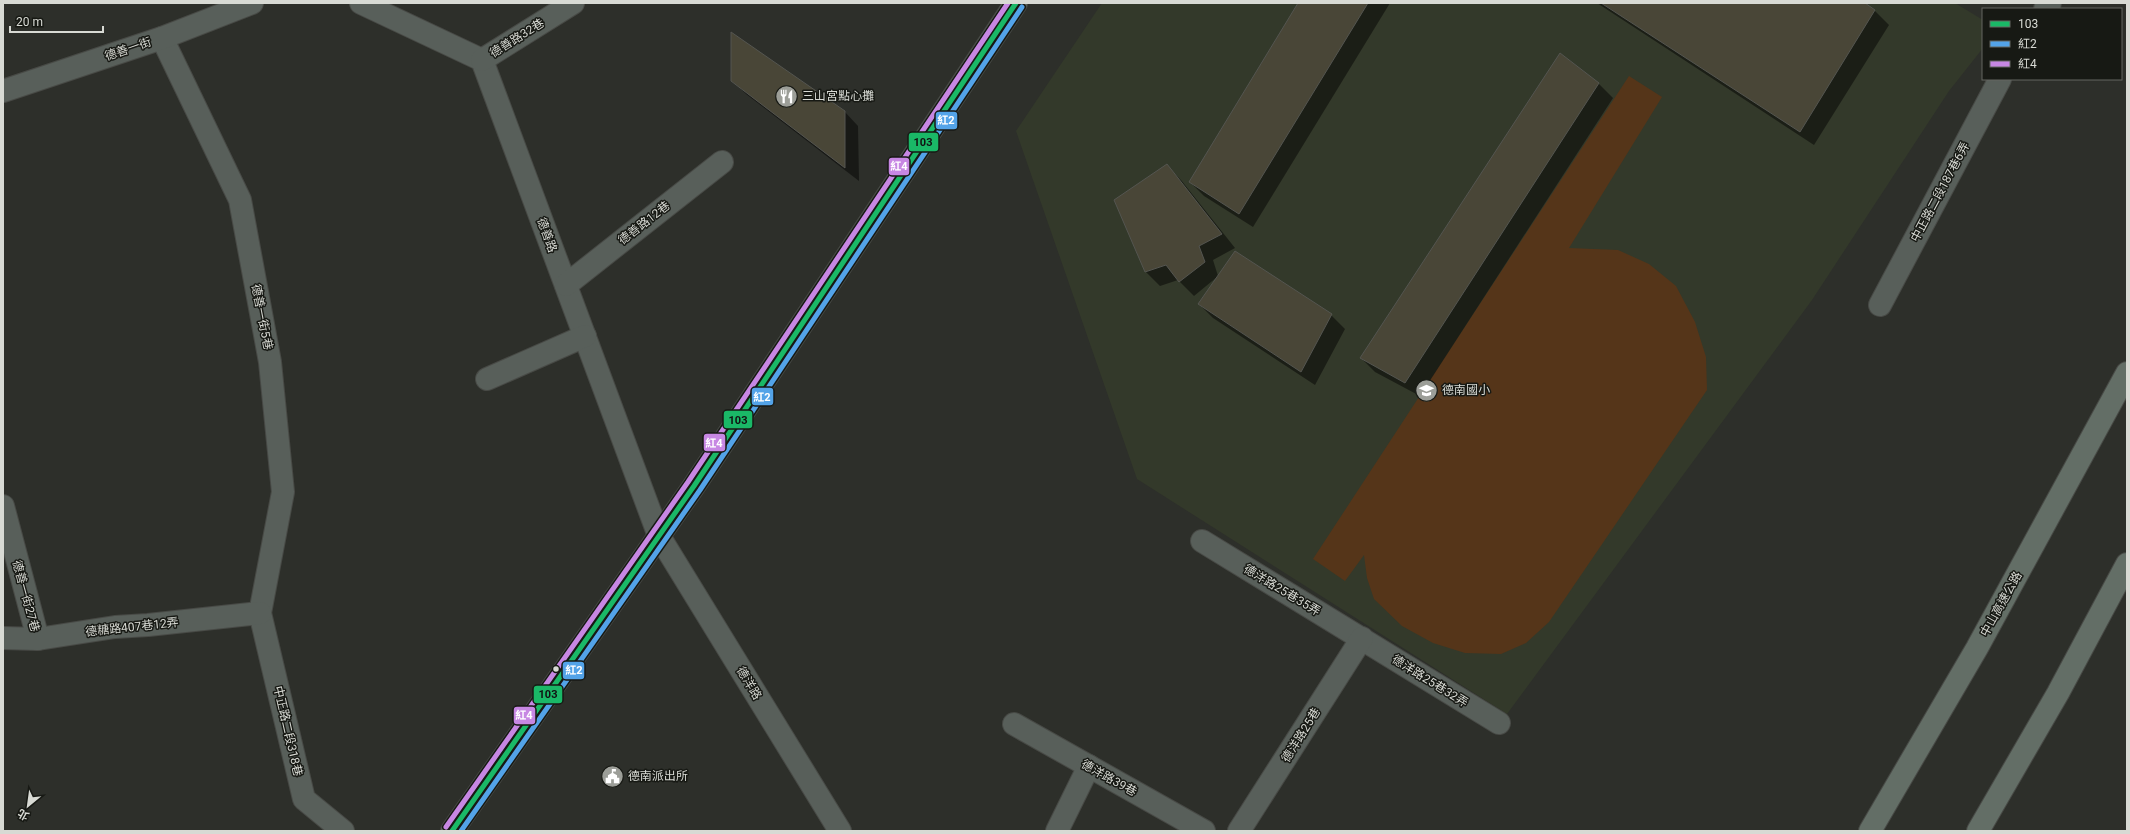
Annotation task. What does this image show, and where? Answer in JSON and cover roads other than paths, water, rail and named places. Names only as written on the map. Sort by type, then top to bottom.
[{"type":"highway","name":"中山高速公路","points":[[1870,831],[1977,648],[2127,373]]},
{"type":"highway","points":[[1978,831],[2058,692],[2127,564]]},
{"type":"main road","points":[[452,831],[698,480],[1016,3]]},
{"type":"street","name":"德善一街","points":[[3,91],[162,38],[252,3]]},
{"type":"street","points":[[361,3],[482,60]]},
{"type":"street","name":"德善路32巷","points":[[482,60],[573,3]]},
{"type":"street","name":"德善一街5巷","points":[[162,38],[240,200],[270,362],[282,492],[260,613]]},
{"type":"street","name":"德善路","points":[[482,60],[659,536]]},
{"type":"street","name":"中正路二段187巷6弄","points":[[1880,305],[1999,80]]},
{"type":"street","name":"德善路12巷","points":[[566,285],[722,162]]},
{"type":"street","points":[[487,379],[585,336]]},
{"type":"street","name":"德善一街27巷","points":[[3,506],[38,639]]},
{"type":"street","name":"德洋路","points":[[659,536],[840,831]]},
{"type":"street","name":"德洋路25巷35弄","points":[[1202,541],[1362,638]]},
{"type":"street","name":"德糖路407巷12弄","points":[[3,638],[38,639],[115,627],[260,613]]},
{"type":"street","name":"中正路二段318巷","points":[[260,613],[304,799],[343,831]]},
{"type":"street","name":"德洋路25巷32弄","points":[[1362,638],[1499,723]]},
{"type":"street","name":"德洋路25巷","points":[[1239,831],[1362,638]]},
{"type":"street","name":"德洋路39巷","points":[[1014,724],[1204,831]]},
{"type":"street","points":[[1057,831],[1089,766]]},
{"type":"place","name":"三山宮點心攤","points":[[787,96]]},
{"type":"place","name":"德南國小","points":[[1426,390]]},
{"type":"place","name":"德南派出所","points":[[613,776]]}]
